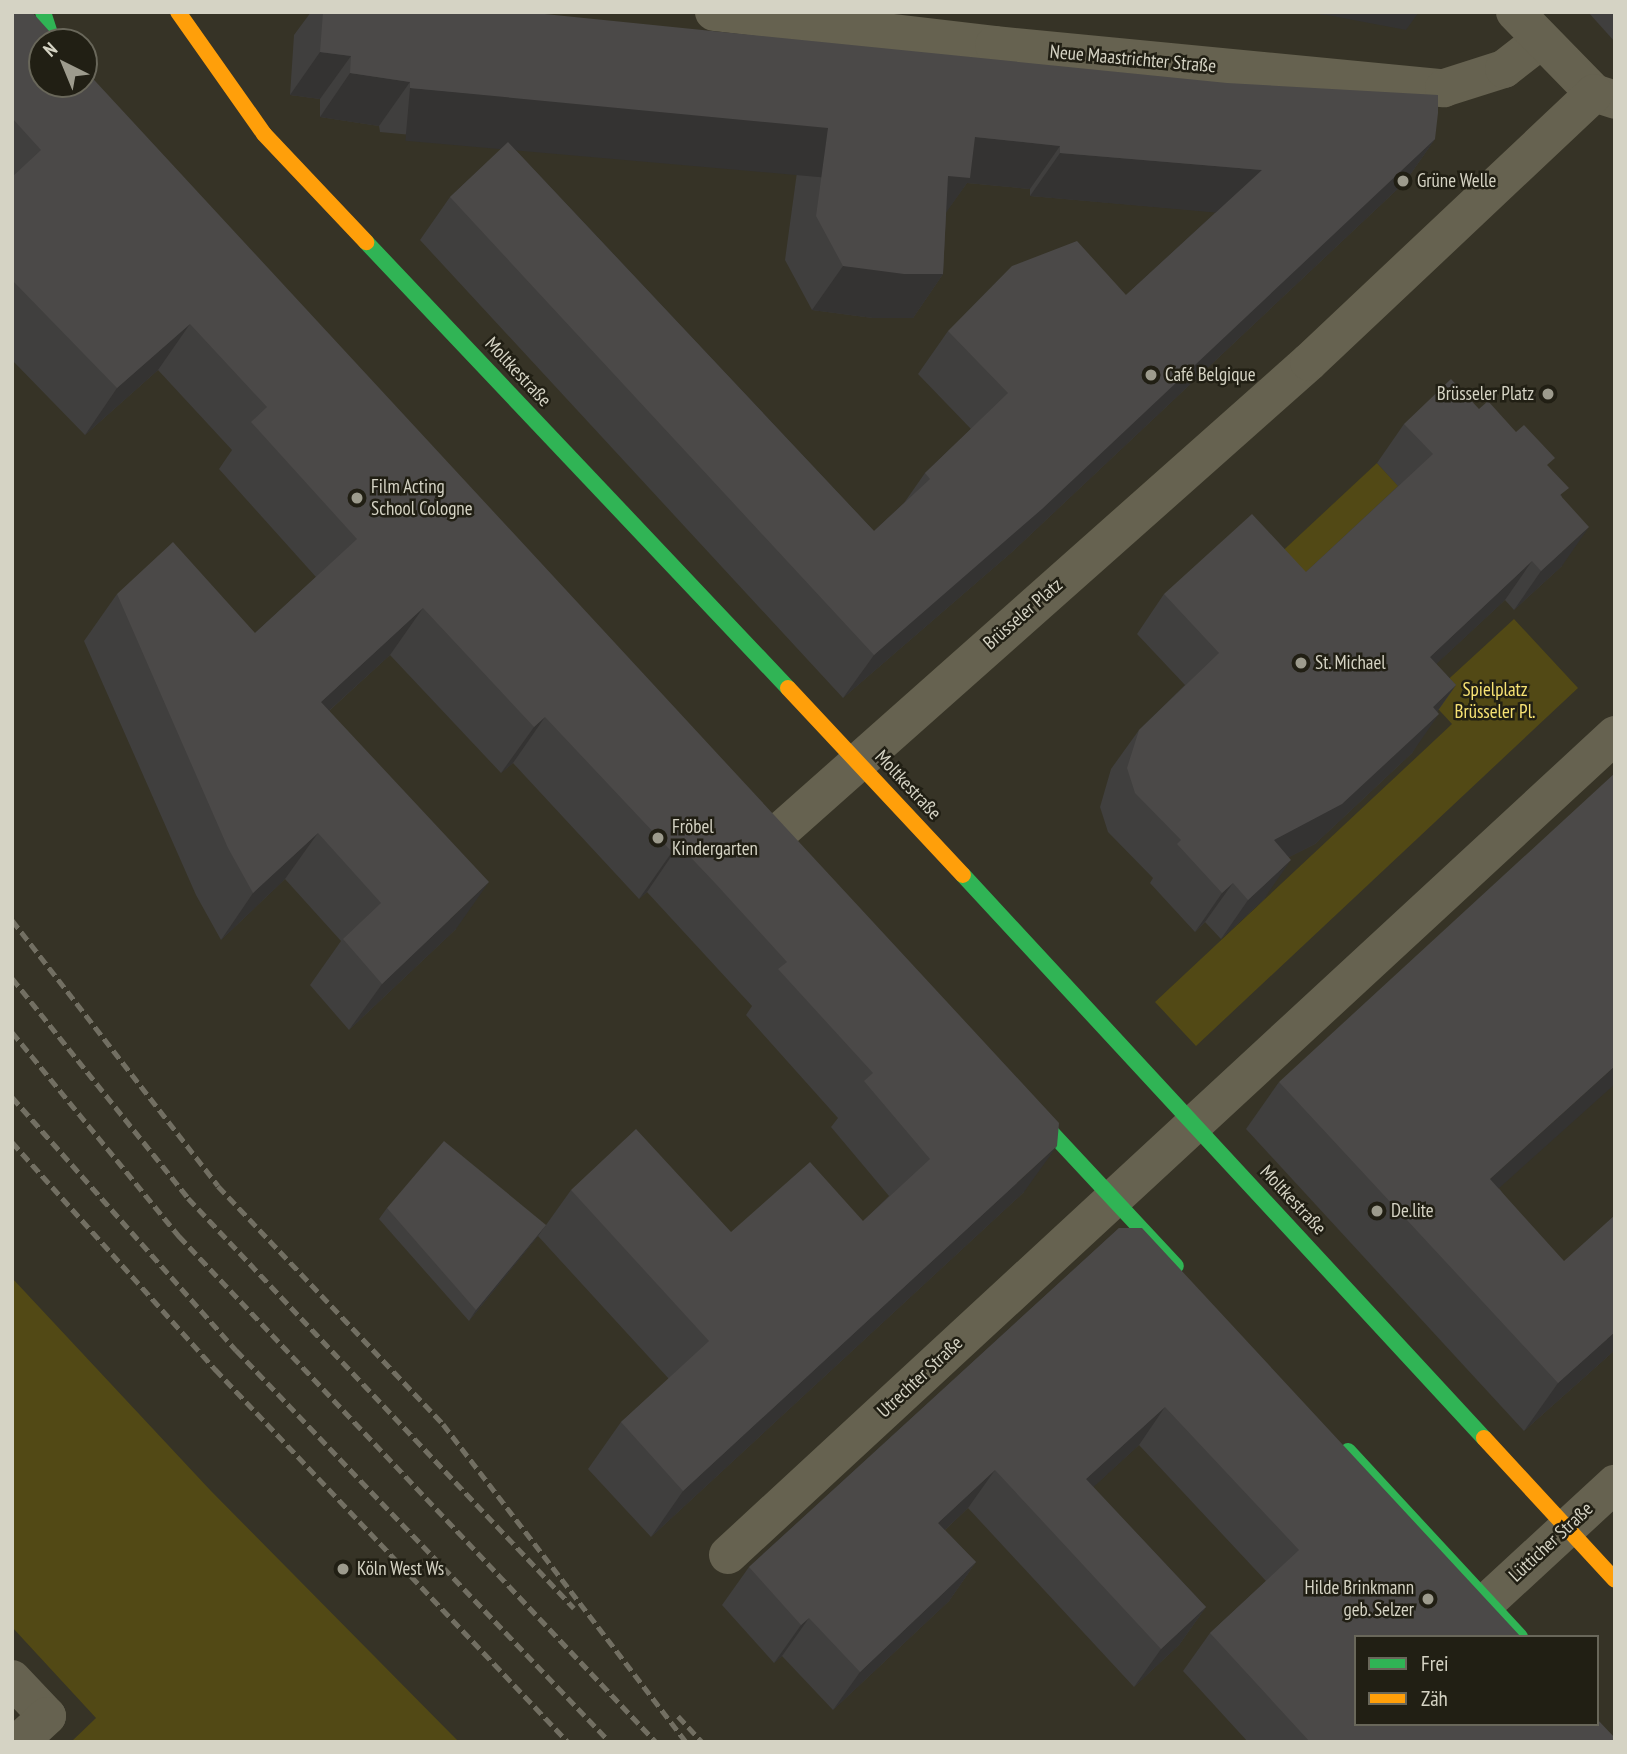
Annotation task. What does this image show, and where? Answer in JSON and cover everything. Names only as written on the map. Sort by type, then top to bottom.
[{"type":"street","name":"Moltkestraße","points":[[178,12],[264,134],[857,761],[1615,1580]]},
{"type":"street","name":"Neue Maastrichter Straße","points":[[714,12],[994,45],[1444,88],[1504,69],[1540,41]]},
{"type":"street","points":[[1514,12],[1540,41],[1604,97]]},
{"type":"street","name":"Brüsseler Platz","points":[[775,836],[1604,97]]},
{"type":"street","points":[[1112,1198],[1615,735]]},
{"type":"street","points":[[1009,1088],[1188,1280]]},
{"type":"street","name":"Utrechter Straße","points":[[728,1555],[1112,1198]]},
{"type":"street","points":[[1340,1443],[1518,1635]]},
{"type":"street","name":"Lütticher Straße","points":[[1488,1601],[1615,1484]]},
{"type":"street","points":[[12,1679],[47,1716],[19,1742]]},
{"type":"green space","points":[[1377,463],[1405,493],[1278,611],[1250,581]]},
{"type":"green space","name":"Spielplatz Brüsseler Pl.","points":[[1514,619],[1578,688],[1196,1046],[1155,1002],[1452,724],[1428,698]]},
{"type":"green space","points":[[12,1278],[211,1491],[459,1742],[71,1742],[96,1718],[12,1627]]},
{"type":"building","points":[[12,12],[32,12],[46,28],[28,28],[28,98],[98,98],[98,84],[1059,1123],[1057,1146],[683,1491],[621,1422],[709,1341],[571,1190],[636,1129],[731,1232],[810,1162],[863,1221],[930,1159],[864,1081],[873,1073],[778,969],[787,962],[715,883],[679,845],[672,852],[545,717],[534,727],[423,608],[321,702],[489,882],[382,984],[343,939],[381,903],[318,833],[253,893],[228,848],[117,594],[173,542],[255,633],[357,539],[251,422],[267,407],[190,324],[117,388],[12,280],[12,177],[41,150],[12,118]]},
{"type":"building","points":[[323,12],[525,12],[1227,83],[1438,95],[1438,113],[1435,139],[1042,509],[874,655],[450,197],[508,142],[874,531],[930,479],[925,473],[1008,393],[948,331],[1012,266],[1077,241],[1126,295],[1262,170],[1060,153],[1060,146],[975,137],[970,178],[948,176],[943,274],[904,274],[843,266],[816,216],[828,128],[410,88],[410,82],[350,73],[351,56],[320,52]]},
{"type":"building","name":"St. Michael","points":[[1451,379],[1479,409],[1488,401],[1516,432],[1524,425],[1555,458],[1547,465],[1569,488],[1560,495],[1589,527],[1541,571],[1532,561],[1430,657],[1456,685],[1433,707],[1439,714],[1342,804],[1274,840],[1291,860],[1248,900],[1233,883],[1222,893],[1177,844],[1181,840],[1135,793],[1127,768],[1139,730],[1219,653],[1164,594],[1252,514],[1306,572],[1433,454],[1404,424]]},
{"type":"building","points":[[1615,773],[1615,1066],[1490,1179],[1564,1261],[1615,1215],[1615,1332],[1558,1383],[1279,1082]]},
{"type":"building","points":[[444,1141],[546,1225],[476,1310],[387,1208]]},
{"type":"building","points":[[1119,1228],[1142,1228],[1519,1635],[1354,1635],[1354,1726],[1599,1726],[1599,1721],[1615,1738],[1615,1742],[1310,1742],[1210,1633],[1299,1550],[1165,1407],[1086,1479],[1206,1607],[1161,1649],[995,1470],[938,1523],[976,1562],[860,1672],[809,1618],[801,1625],[749,1567]]},
{"type":"railway","points":[[12,920],[218,1186],[443,1424],[686,1742]]},
{"type":"railway","points":[[12,978],[188,1198],[574,1608]]},
{"type":"railway","points":[[12,1032],[179,1236],[656,1742]]},
{"type":"railway","points":[[12,1097],[236,1350],[610,1742]]},
{"type":"railway","points":[[12,1142],[215,1369],[568,1742]]},
{"type":"railway","points":[[678,1716],[702,1742]]},
{"type":"traffic: fast","points":[[43,12],[48,28]]},
{"type":"traffic: fast","points":[[366,242],[788,688]]},
{"type":"traffic: fast","points":[[963,875],[1484,1438]]},
{"type":"traffic: fast","points":[[1021,1100],[1176,1266]]},
{"type":"traffic: fast","points":[[1348,1451],[1518,1635]]},
{"type":"traffic: slow","points":[[178,12],[264,134],[366,242]]},
{"type":"traffic: slow","points":[[788,688],[963,875]]},
{"type":"traffic: slow","points":[[1484,1438],[1615,1580]]},
{"type":"place","name":"Grüne Welle","points":[[1403,181]]},
{"type":"place","name":"Café Belgique","points":[[1151,375]]},
{"type":"place","name":"Brüsseler Platz","points":[[1548,394]]},
{"type":"place","name":"Film Acting School Cologne","points":[[357,498]]},
{"type":"place","name":"St. Michael","points":[[1301,663]]},
{"type":"place","name":"Fröbel Kindergarten","points":[[658,838]]},
{"type":"place","name":"De.lite","points":[[1377,1211]]},
{"type":"place","name":"Köln West Ws","points":[[343,1569]]},
{"type":"place","name":"Hilde Brinkmann geb. Selzer","points":[[1428,1599]]}]
